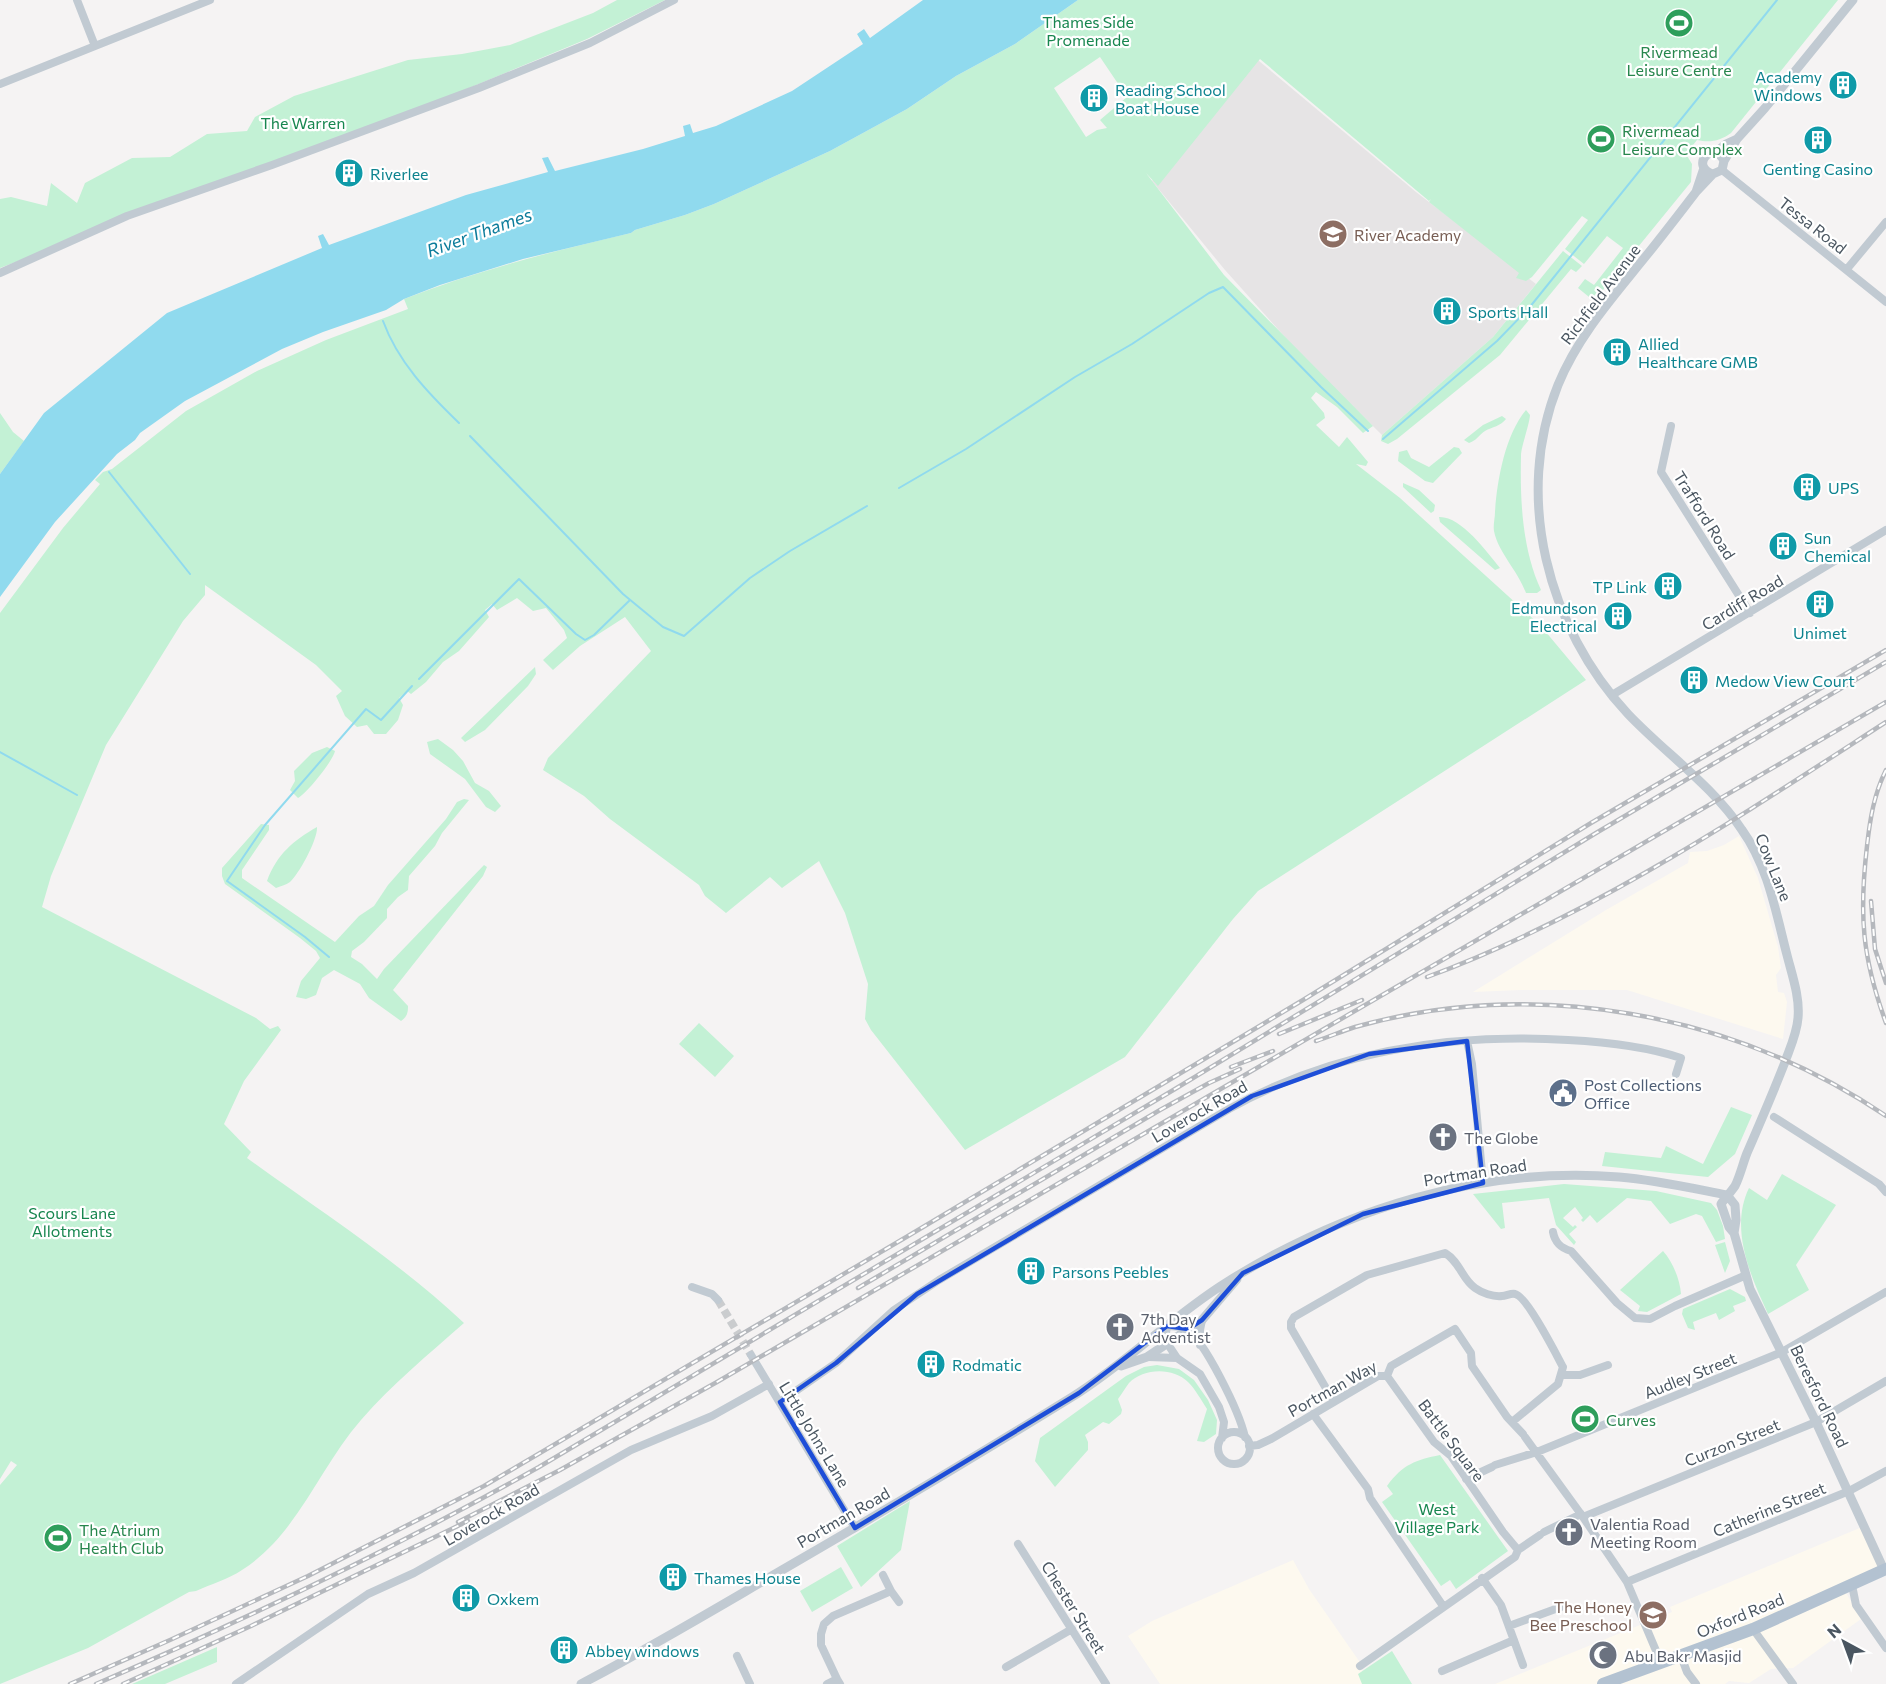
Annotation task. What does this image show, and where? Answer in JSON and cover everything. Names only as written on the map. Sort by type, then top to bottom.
[{"type":"main road","name":"Oxford Road","points":[[1603,1684],[1753,1629],[1852,1586],[1885,1569]]},
{"type":"street","points":[[77,0],[95,46]]},
{"type":"street","points":[[0,84],[210,0]]},
{"type":"street","points":[[0,273],[127,216],[272,165],[590,43],[674,0]]},
{"type":"street","name":"Richfield Avenue","points":[[1559,599],[1544,550],[1538,494],[1542,438],[1555,394],[1570,359],[1584,336],[1696,192],[1720,168],[1737,139],[1853,0]]},
{"type":"street","name":"Richfield Avenue","points":[[1716,152],[1737,139]]},
{"type":"street","points":[[1711,152],[1721,155],[1720,168],[1708,172],[1704,168],[1702,163],[1705,156],[1711,152]]},
{"type":"street","name":"Richfield Avenue","points":[[1696,192],[1704,168]]},
{"type":"street","name":"Tessa Road","points":[[1720,168],[1886,302]]},
{"type":"street","points":[[1847,269],[1886,222]]},
{"type":"street","name":"Trafford Road","points":[[1671,426],[1662,472],[1750,613]]},
{"type":"street","name":"Cardiff Road","points":[[1612,695],[1886,530]]},
{"type":"street","name":"Cow Lane","points":[[1559,599],[1578,642],[1612,695],[1636,722],[1728,812],[1748,838],[1767,884],[1796,992],[1798,1015],[1790,1047],[1735,1187],[1727,1195]]},
{"type":"street","name":"Loverock Road","points":[[780,1402],[820,1376],[894,1310],[932,1284],[1261,1091],[1300,1075],[1369,1054],[1457,1039],[1467,1041],[1480,1038],[1583,1041],[1636,1047],[1667,1053],[1681,1059],[1676,1074]]},
{"type":"street","points":[[1467,1041],[1472,1064],[1483,1183]]},
{"type":"street","points":[[1774,1117],[1879,1184],[1886,1192]]},
{"type":"street","name":"Portman Road","points":[[581,1684],[645,1650],[1020,1430],[1115,1368],[1213,1291],[1294,1243],[1363,1214],[1420,1196],[1483,1183],[1562,1175],[1606,1176],[1658,1181],[1727,1195]]},
{"type":"street","name":"Beresford Road","points":[[1727,1195],[1721,1204],[1729,1227],[1734,1233],[1744,1276],[1885,1569]]},
{"type":"street","points":[[1553,1232],[1554,1240],[1563,1248],[1572,1251],[1625,1312],[1635,1318],[1650,1319],[1674,1306],[1744,1276]]},
{"type":"street","points":[[1334,1402],[1291,1328],[1291,1322],[1294,1317],[1367,1275],[1445,1253],[1455,1259],[1472,1286],[1483,1293],[1500,1296],[1514,1293],[1520,1296],[1563,1367],[1558,1384],[1512,1422],[1537,1452],[1627,1582],[1657,1653],[1658,1664]]},
{"type":"street","name":"Portman Road","points":[[1115,1368],[1147,1357],[1202,1320],[1243,1273]]},
{"type":"street","points":[[692,1287],[712,1294],[718,1300]]},
{"type":"street","name":"Audley Street","points":[[1466,1479],[1493,1466],[1537,1452],[1782,1352],[1886,1292]]},
{"type":"street","points":[[1201,1346],[1202,1320]]},
{"type":"street","points":[[1222,1438],[1224,1422],[1208,1386],[1192,1367],[1177,1358],[1167,1344],[1165,1340],[1167,1326],[1181,1326],[1188,1329],[1201,1346],[1233,1402],[1249,1446],[1248,1455],[1243,1461],[1229,1463],[1219,1454],[1218,1444],[1231,1432],[1245,1437]]},
{"type":"street","name":"Portman Way","points":[[1249,1446],[1271,1439],[1378,1376],[1387,1376],[1391,1366],[1455,1329],[1471,1353],[1472,1366],[1512,1422]]},
{"type":"street","name":"Little Johns Lane","points":[[751,1355],[855,1528]]},
{"type":"street","points":[[1147,1357],[1177,1358]]},
{"type":"street","points":[[1562,1375],[1590,1373],[1608,1365]]},
{"type":"street","name":"Battle Square","points":[[1387,1376],[1434,1442],[1448,1452],[1518,1550]]},
{"type":"street","name":"Curzon Street","points":[[1359,1666],[1515,1557],[1518,1550],[1542,1533],[1816,1422],[1886,1381]]},
{"type":"street","name":"Loverock Road","points":[[236,1684],[368,1594],[414,1573],[631,1450],[712,1416],[769,1384]]},
{"type":"street","points":[[1313,1414],[1368,1489],[1370,1498],[1443,1606]]},
{"type":"street","name":"Catherine Street","points":[[1627,1582],[1849,1491],[1886,1471]]},
{"type":"street","name":"Chester Street","points":[[1018,1544],[1106,1684]]},
{"type":"street","points":[[883,1575],[899,1602]]},
{"type":"street","points":[[1482,1578],[1501,1605],[1522,1665]]},
{"type":"street","points":[[1852,1586],[1856,1605],[1886,1648]]},
{"type":"street","points":[[827,1684],[838,1682],[822,1646],[821,1634],[824,1624],[828,1619],[891,1592]]},
{"type":"street","points":[[1509,1626],[1561,1607]]},
{"type":"street","points":[[1006,1667],[1072,1629]]},
{"type":"street","points":[[1753,1629],[1793,1684]]},
{"type":"street","points":[[1442,1671],[1514,1640]]},
{"type":"street","points":[[737,1656],[750,1684]]},
{"type":"street","points":[[1681,1656],[1687,1672],[1696,1684]]},
{"type":"highlighted area","points":[[1467,1041],[1483,1183],[1363,1214],[1243,1273],[1202,1320],[1188,1329],[1167,1326],[1079,1393],[855,1528],[780,1402],[836,1363],[917,1294],[1252,1096],[1369,1054]]},
{"type":"shaded area","name":"River Academy","points":[[1253,56],[1416,192],[1536,284],[1493,337],[1382,435],[1301,355],[1225,270],[1152,181]]},
{"type":"shaded area","points":[[1739,836],[1758,878],[1778,947],[1781,968],[1776,975],[1778,992],[1784,993],[1787,1002],[1783,1039],[1627,990],[1473,992],[1606,910],[1688,863],[1690,852],[1707,851]]},
{"type":"shaded area","points":[[1867,1525],[1884,1565],[1841,1584],[1861,1619],[1793,1668],[1771,1669],[1749,1683],[1729,1681],[1725,1684],[1495,1684],[1672,1612],[1670,1607]]},
{"type":"shaded area","points":[[1293,1560],[1309,1589],[1359,1661],[1367,1684],[1160,1684],[1128,1636],[1152,1621]]},
{"type":"green space","name":"The Warren","points":[[617,0],[665,0],[587,39],[452,95],[0,268],[0,199],[11,197],[47,206],[51,183],[77,203],[85,183],[132,158],[170,157],[207,134],[247,131],[255,117],[294,96],[408,60],[462,54],[510,45],[593,13]]},
{"type":"green space","points":[[1078,0],[1838,0],[1731,133],[1715,141],[1697,140],[1686,154],[1692,164],[1691,182],[1594,301],[1578,288],[1585,279],[1594,285],[1623,248],[1607,236],[1584,264],[1565,249],[1588,220],[1582,216],[1532,277],[1526,281],[1516,278],[1519,273],[1429,202],[1431,199],[1429,201],[1260,59],[1158,186],[1146,173],[1224,275],[1373,426],[1363,433],[1337,407],[1316,392],[1311,398],[1324,413],[1325,418],[1316,425],[1339,447],[1347,437],[1368,462],[1366,466],[1356,464],[1400,498],[1540,625],[1586,680],[1258,891],[1233,919],[1125,1057],[965,1150],[871,1030],[865,1019],[868,984],[845,913],[819,861],[782,888],[770,877],[726,913],[705,896],[699,885],[610,819],[584,796],[543,770],[548,758],[651,651],[625,617],[580,646],[553,670],[543,660],[567,638],[564,630],[546,608],[533,611],[517,598],[497,610],[492,604],[485,610],[489,617],[459,651],[443,662],[426,682],[411,694],[407,691],[399,698],[403,705],[398,720],[386,734],[374,734],[367,725],[357,727],[345,716],[336,696],[342,691],[316,665],[205,585],[205,595],[183,621],[106,745],[51,876],[42,907],[256,1018],[270,1029],[278,1026],[281,1030],[244,1081],[224,1124],[251,1152],[247,1158],[386,1258],[464,1323],[398,1382],[361,1420],[332,1459],[293,1520],[261,1555],[226,1579],[189,1592],[88,1648],[0,1684],[0,1485],[17,1465],[11,1461],[0,1479],[0,613],[63,528],[100,484],[95,480],[103,472],[112,469],[186,411],[257,371],[326,340],[408,309],[404,299],[516,262],[631,233],[714,204],[830,151],[907,109],[956,76],[1015,44]],"holes":[[[1100,57],[1127,97],[1100,120],[1107,128],[1097,130],[1086,137],[1054,88]]]},
{"type":"green space","points":[[1563,251],[1582,266],[1576,272],[1571,269],[1500,355],[1397,439],[1388,444],[1381,441],[1382,435],[1493,337]]},
{"type":"green space","points":[[1526,410],[1530,415],[1521,452],[1522,507],[1526,541],[1541,590],[1537,593],[1526,593],[1496,539],[1494,529],[1503,459],[1513,432]]},
{"type":"green space","points":[[0,413],[13,432],[24,441],[0,474]]},
{"type":"green space","points":[[1502,416],[1506,419],[1502,423],[1485,431],[1469,443],[1464,440],[1483,425]]},
{"type":"green space","points":[[1454,447],[1459,448],[1462,453],[1433,483],[1425,481],[1398,461],[1399,452],[1407,450],[1411,458],[1429,467]]},
{"type":"green space","points":[[1403,483],[1419,490],[1435,505],[1434,511],[1431,513],[1403,487]]},
{"type":"green space","points":[[1439,517],[1447,518],[1465,528],[1500,568],[1495,570],[1440,522]]},
{"type":"green space","points":[[535,667],[536,674],[528,686],[485,730],[465,742],[461,738]]},
{"type":"green space","points":[[438,739],[453,750],[463,761],[475,783],[489,791],[501,806],[495,812],[486,807],[465,779],[430,754],[427,742]]},
{"type":"green space","points":[[327,747],[335,751],[330,762],[298,798],[290,790],[295,781],[294,771],[312,753]]},
{"type":"green space","points":[[464,799],[469,800],[442,833],[435,846],[409,876],[408,890],[387,909],[387,918],[352,951],[351,957],[377,979],[484,865],[487,867],[483,876],[393,990],[408,1006],[405,1018],[401,1021],[369,998],[360,984],[334,970],[322,978],[316,995],[306,999],[296,997],[301,981],[320,958],[316,951],[225,884],[222,868],[261,824],[269,825],[269,830],[242,870],[242,878],[335,942],[359,916],[374,906],[388,885],[446,819],[457,802]]},
{"type":"green space","points":[[317,827],[307,856],[290,882],[276,888],[267,881],[276,863],[287,849]]},
{"type":"green space","points":[[699,1023],[734,1056],[715,1077],[679,1044]]},
{"type":"green space","points":[[1731,1107],[1752,1115],[1735,1154],[1708,1177],[1602,1166],[1605,1152],[1661,1158],[1666,1146],[1703,1164]]},
{"type":"green space","points":[[1782,1174],[1836,1205],[1796,1265],[1809,1290],[1768,1314],[1749,1269],[1741,1220],[1743,1204],[1749,1188],[1767,1200]]},
{"type":"green space","points":[[1564,1184],[1656,1191],[1711,1203],[1717,1210],[1725,1239],[1716,1242],[1702,1216],[1696,1214],[1670,1224],[1651,1201],[1627,1198],[1597,1223],[1590,1215],[1583,1222],[1581,1220],[1583,1218],[1575,1207],[1563,1218],[1573,1227],[1575,1225],[1577,1227],[1569,1234],[1576,1242],[1574,1245],[1556,1225],[1549,1198],[1502,1203],[1505,1228],[1501,1229],[1473,1194]]},
{"type":"green space","points":[[1725,1242],[1730,1261],[1725,1273],[1715,1245]]},
{"type":"green space","points":[[1663,1251],[1675,1271],[1681,1294],[1647,1312],[1638,1311],[1640,1306],[1620,1290]]},
{"type":"green space","points":[[1730,1289],[1745,1297],[1746,1301],[1733,1306],[1735,1311],[1719,1320],[1716,1313],[1693,1322],[1695,1330],[1688,1328],[1682,1314],[1683,1309]]},
{"type":"green space","points":[[1157,1365],[1179,1369],[1194,1380],[1208,1400],[1217,1420],[1216,1434],[1204,1442],[1197,1441],[1207,1409],[1182,1377],[1158,1371],[1142,1374],[1129,1383],[1118,1399],[1121,1414],[1109,1424],[1103,1422],[1085,1435],[1088,1450],[1055,1487],[1035,1461],[1040,1438],[1126,1376],[1144,1367]]},
{"type":"green space","name":"West Village Park","points":[[1440,1455],[1508,1551],[1456,1589],[1450,1580],[1441,1586],[1382,1502],[1393,1494],[1387,1486],[1404,1468],[1417,1461]]},
{"type":"green space","points":[[910,1501],[901,1550],[861,1587],[837,1546]]},
{"type":"green space","points":[[841,1567],[853,1588],[812,1612],[800,1591]]},
{"type":"green space","points":[[217,1647],[217,1662],[165,1684],[132,1684]]},
{"type":"green space","points":[[1392,1651],[1412,1684],[1362,1684],[1358,1674]]},
{"type":"water","name":"River Thames","points":[[923,0],[1078,0],[1015,44],[956,76],[907,109],[830,151],[714,204],[631,233],[523,259],[440,285],[404,299],[386,310],[282,349],[185,401],[140,433],[117,454],[55,522],[0,597],[0,474],[44,413],[167,313],[322,248],[318,236],[323,234],[329,245],[466,195],[548,172],[542,158],[548,157],[555,171],[685,136],[683,126],[690,124],[693,133],[716,126],[792,91],[863,44],[857,34],[864,29],[870,38]]},
{"type":"waterway","points":[[1383,439],[1497,341],[1529,308],[1777,0]]},
{"type":"waterway","points":[[899,488],[966,449],[1209,293],[1223,287],[1321,387],[1368,431]]},
{"type":"waterway","points":[[383,321],[405,363],[425,388],[459,423]]},
{"type":"waterway","points":[[470,436],[623,594],[663,627],[684,636],[750,578],[790,551],[867,506]]},
{"type":"waterway","points":[[109,472],[190,574]]},
{"type":"waterway","points":[[419,679],[519,579],[585,640],[594,635],[630,600]]},
{"type":"waterway","points":[[329,957],[227,881],[265,825],[366,709],[381,720],[412,686]]},
{"type":"waterway","points":[[0,752],[77,795]]},
{"type":"tunnel","points":[[718,1300],[751,1355]]},
{"type":"railway","points":[[70,1684],[308,1576],[484,1486],[1303,1000],[1591,823],[1886,650]]},
{"type":"railway","points":[[96,1684],[320,1582],[539,1467],[1175,1089],[1596,833],[1886,662]]},
{"type":"railway","points":[[458,1522],[560,1470],[717,1382],[1886,702]]},
{"type":"railway","points":[[1427,977],[1548,925],[1606,895],[1720,828],[1886,722]]},
{"type":"railway","points":[[1886,770],[1876,797],[1870,826],[1863,893],[1867,956],[1886,1023]]},
{"type":"railway","points":[[1871,901],[1875,949],[1886,983]]},
{"type":"railway","points":[[1279,1034],[1362,1000]]},
{"type":"railway","points":[[1316,1041],[1355,1027],[1423,1012],[1492,1005],[1561,1006],[1630,1014],[1698,1029],[1763,1051],[1826,1080],[1886,1116]]},
{"type":"railway","points":[[1231,1067],[1273,1051]]},
{"type":"railway","points":[[858,1288],[1160,1110],[1240,1069]]},
{"type":"railway","points":[[123,1684],[251,1626],[468,1521]]},
{"type":"place","name":"Rivermead Leisure Centre","points":[[1679,23]]},
{"type":"place","name":"Academy Windows","points":[[1843,85]]},
{"type":"place","name":"Reading School Boat House","points":[[1094,98]]},
{"type":"place","name":"Rivermead Leisure Complex","points":[[1601,139]]},
{"type":"place","name":"Genting Casino","points":[[1818,140]]},
{"type":"place","name":"Riverlee","points":[[349,173]]},
{"type":"place","name":"River Academy","points":[[1333,234]]},
{"type":"place","name":"Sports Hall","points":[[1447,311]]},
{"type":"place","name":"Allied Healthcare GMB","points":[[1617,352]]},
{"type":"place","name":"UPS","points":[[1807,487]]},
{"type":"place","name":"Sun Chemical","points":[[1783,546]]},
{"type":"place","name":"TP Link","points":[[1668,586]]},
{"type":"place","name":"Unimet","points":[[1820,604]]},
{"type":"place","name":"Edmundson Electrical","points":[[1618,616]]},
{"type":"place","name":"Medow View Court","points":[[1694,680]]},
{"type":"place","name":"Post Collections Office","points":[[1563,1093]]},
{"type":"place","name":"The Globe","points":[[1443,1137]]},
{"type":"place","name":"Parsons Peebles","points":[[1031,1271]]},
{"type":"place","name":"7th Day Adventist","points":[[1120,1327]]},
{"type":"place","name":"Rodmatic","points":[[931,1364]]},
{"type":"place","name":"Curves","points":[[1585,1419]]},
{"type":"place","name":"Valentia Road Meeting Room","points":[[1569,1532]]},
{"type":"place","name":"The Atrium Health Club","points":[[58,1538]]},
{"type":"place","name":"Thames House","points":[[673,1577]]},
{"type":"place","name":"Oxkem","points":[[466,1598]]},
{"type":"place","name":"The Honey Bee Preschool","points":[[1653,1615]]},
{"type":"place","name":"Abbey windows","points":[[564,1650]]},
{"type":"place","name":"Abu Bakr Masjid","points":[[1603,1655]]},
{"type":"park label","name":"Thames Side Promenade","points":[[1088,30]]},
{"type":"park label","name":"Scours Lane Allotments","points":[[72,1221]]}]
